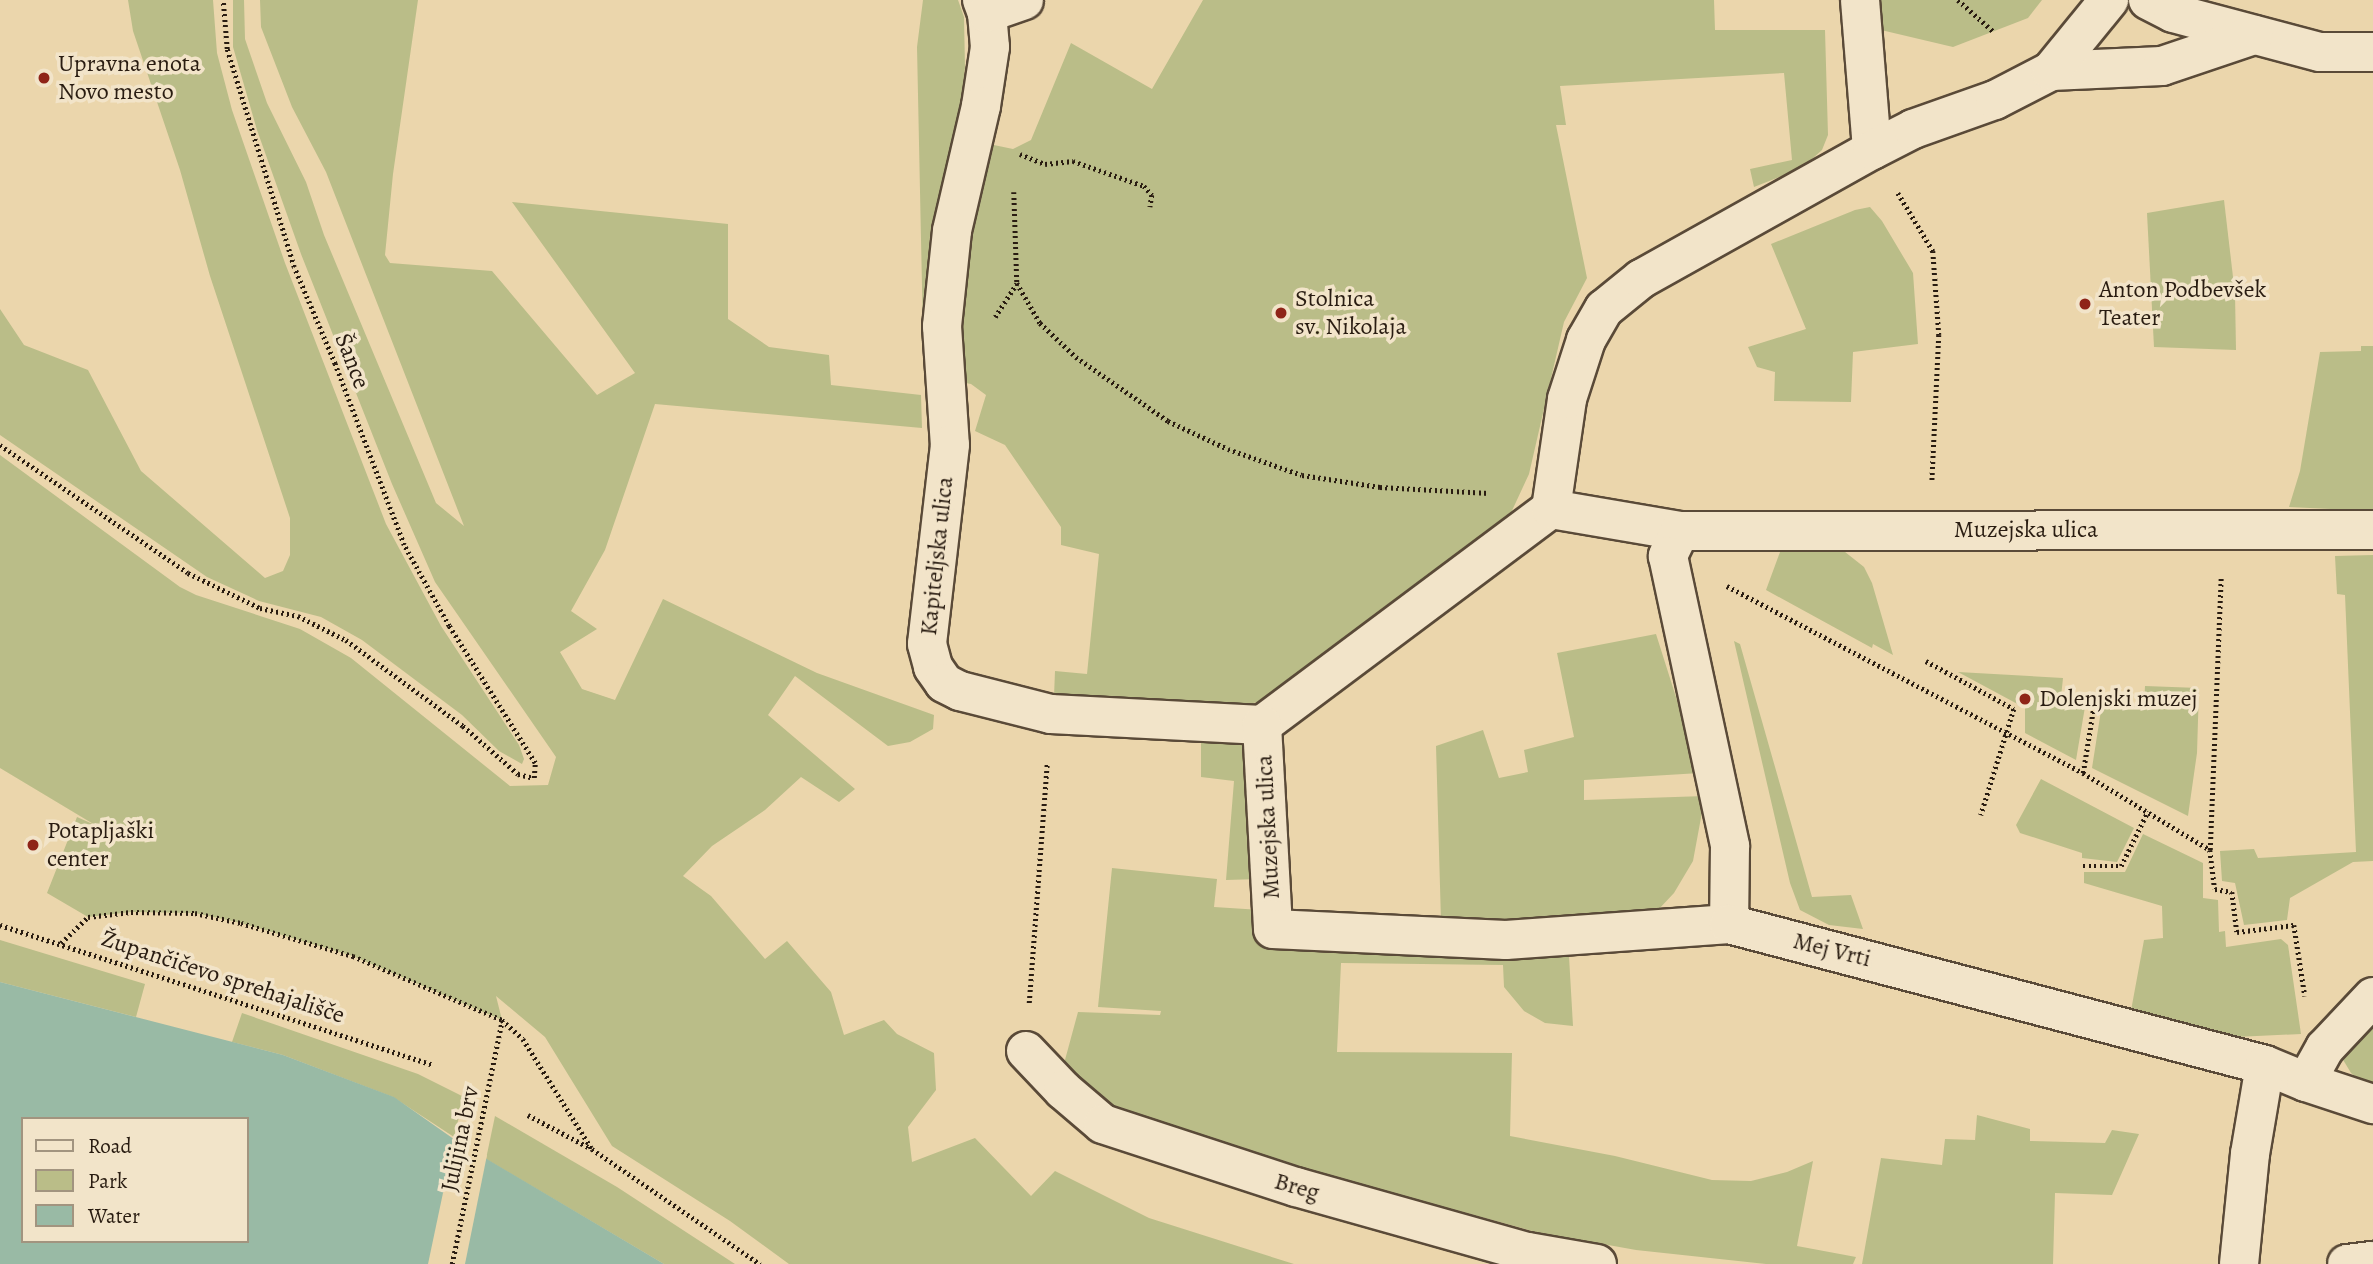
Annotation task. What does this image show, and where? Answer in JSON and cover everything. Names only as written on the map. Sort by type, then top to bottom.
[{"type":"street","points":[[984,7],[1024,0]]},
{"type":"street","points":[[1860,0],[1872,150]]},
{"type":"street","points":[[1262,724],[1551,509],[1567,399],[1586,340],[1604,309],[1641,279],[1872,150],[1913,129],[1995,100],[2051,71],[2109,0]]},
{"type":"street","points":[[2148,0],[2173,13],[2320,52],[2373,52]]},
{"type":"street","name":"Kapiteljska ulica","points":[[984,7],[990,47],[981,106],[952,231],[942,326],[950,445],[927,644],[933,667],[944,683],[960,691],[1051,714],[1262,724]]},
{"type":"street","points":[[2051,71],[2162,66],[2254,35]]},
{"type":"street","name":"Muzejska ulica","points":[[1551,509],[1674,543],[1930,530],[2373,530]]},
{"type":"street","points":[[1674,543],[1730,846],[1729,924]]},
{"type":"street","name":"Muzejska ulica","points":[[1262,724],[1273,929]]},
{"type":"street","name":"Mej Vrti","points":[[1273,929],[1506,940],[1729,924],[2265,1065],[2306,1083],[2373,1104]]},
{"type":"street","points":[[2306,1083],[2325,1048],[2373,997]]},
{"type":"street","name":"Breg","points":[[1026,1051],[1063,1090],[1103,1124],[1296,1187],[1528,1252],[1597,1264]]},
{"type":"street","points":[[2239,1264],[2250,1154],[2265,1065]]},
{"type":"street","points":[[2347,1264],[2373,1261]]},
{"type":"path","name":"Šance","points":[[0,445],[188,573],[260,608],[298,616],[346,640],[463,726],[518,774],[534,778],[535,763],[502,713],[404,545],[335,364],[294,267],[227,49],[223,0]]},
{"type":"path","points":[[1958,0],[1993,31]]},
{"type":"path","points":[[1013,163],[1013,149],[1034,162],[1073,161],[1091,166],[1144,186],[1152,195],[1150,207]]},
{"type":"path","points":[[1872,150],[1933,250],[1939,335],[1930,530]]},
{"type":"path","points":[[1014,191],[1017,283],[1040,323],[1076,357],[1168,421],[1228,449],[1302,475],[1380,487],[1484,491]]},
{"type":"path","points":[[994,318],[1017,283]]},
{"type":"path","points":[[1674,543],[2008,734],[2083,773],[2210,850]]},
{"type":"path","points":[[2221,576],[2210,850],[2215,889],[2232,892],[2237,932],[2294,925],[2308,1021],[2316,1027],[2325,1048]]},
{"type":"path","points":[[1926,661],[2014,709],[1981,815]]},
{"type":"path","points":[[2083,773],[2096,692]]},
{"type":"path","points":[[1026,1051],[1051,714]]},
{"type":"path","points":[[2083,866],[2121,866],[2148,811]]},
{"type":"path","points":[[61,943],[88,917],[131,912],[195,914],[241,923],[353,956],[502,1020],[523,1039],[592,1149]]},
{"type":"path","name":"Župančičevo sprehajališče","points":[[0,925],[434,1065]]},
{"type":"path","name":"Julijina brv","points":[[452,1264],[502,1020]]},
{"type":"path","points":[[528,1115],[592,1149],[760,1264]]},
{"type":"green space","points":[[128,0],[213,0],[217,53],[232,110],[285,263],[386,524],[441,626],[519,745],[524,759],[522,764],[499,751],[462,715],[362,640],[321,617],[259,601],[207,577],[0,435],[0,309],[24,345],[88,370],[141,471],[265,578],[283,571],[290,555],[290,518],[133,31]]},
{"type":"green space","points":[[233,0],[244,0],[245,39],[267,103],[306,182],[324,235],[436,503],[464,526],[326,172],[292,107],[261,27],[260,0],[418,0],[393,174],[385,255],[390,263],[492,271],[597,395],[635,373],[512,202],[728,224],[728,319],[769,347],[829,355],[831,385],[921,395],[922,428],[655,404],[605,550],[571,611],[597,629],[560,652],[582,689],[615,700],[663,599],[817,673],[934,715],[933,729],[910,742],[888,746],[795,676],[768,715],[855,789],[839,802],[801,777],[765,810],[712,846],[683,876],[711,896],[765,959],[787,941],[831,992],[844,1035],[884,1020],[897,1034],[934,1053],[936,1090],[908,1127],[912,1162],[975,1138],[1031,1196],[1055,1171],[1149,1218],[1294,1264],[789,1264],[730,1221],[612,1146],[545,1037],[496,996],[502,1020],[353,956],[241,923],[195,913],[131,912],[88,917],[47,893],[77,817],[95,825],[0,768],[0,455],[180,587],[196,595],[300,629],[351,658],[510,786],[548,785],[556,757],[435,582],[392,484],[301,254],[257,130],[233,47]]},
{"type":"green space","points":[[923,0],[958,0],[964,17],[965,68],[958,128],[930,237],[923,335],[917,47]]},
{"type":"green space","points":[[1203,0],[1714,0],[1715,30],[1825,30],[1828,135],[1822,150],[1802,168],[1754,187],[1750,169],[1792,160],[1784,73],[1560,86],[1566,125],[1556,125],[1587,278],[1564,322],[1529,474],[1503,530],[1306,677],[1259,702],[1217,709],[1054,696],[1055,671],[1087,674],[1099,554],[1061,545],[1061,527],[1005,445],[975,431],[986,395],[971,384],[960,382],[966,273],[989,144],[1013,149],[1031,140],[1071,43],[1152,89]]},
{"type":"green space","points":[[1878,0],[2042,0],[2028,18],[1953,47],[1881,30]]},
{"type":"green space","points":[[2224,200],[2235,294],[2236,350],[2154,347],[2147,213]]},
{"type":"green space","points":[[1870,207],[1882,221],[1913,273],[1918,344],[1853,352],[1851,402],[1774,401],[1775,372],[1757,367],[1748,347],[1806,329],[1771,244],[1855,210]]},
{"type":"green space","points":[[2361,346],[2373,346],[2373,511],[2289,507],[2300,471],[2320,352],[2361,351]]},
{"type":"green space","points":[[1783,544],[1835,544],[1864,567],[1872,583],[1893,655],[1873,644],[1872,648],[1766,590]]},
{"type":"green space","points":[[2373,555],[2373,861],[2353,862],[2290,898],[2287,920],[2244,925],[2235,883],[2222,881],[2220,851],[2254,849],[2258,858],[2356,852],[2345,595],[2337,594],[2335,556]]},
{"type":"green space","points":[[1656,634],[1700,773],[1584,780],[1584,800],[1705,796],[1693,861],[1674,893],[1658,910],[1631,924],[1441,921],[1436,746],[1483,730],[1499,778],[1528,772],[1524,750],[1574,737],[1557,653]]},
{"type":"green space","points":[[1734,641],[1740,644],[1812,897],[1851,895],[1863,929],[1829,925],[1800,910],[1790,883]]},
{"type":"green space","points":[[1958,672],[2063,678],[2061,697],[2086,701],[2076,760],[2025,733],[2025,708]]},
{"type":"green space","points":[[2145,686],[2199,688],[2197,753],[2188,816],[2092,768],[2102,704],[2144,706]]},
{"type":"green space","points":[[1201,741],[1248,744],[1259,879],[1226,880],[1234,781],[1201,777]]},
{"type":"green space","points":[[2041,779],[2134,828],[2117,862],[2082,858],[2082,853],[2020,833],[2016,825]]},
{"type":"green space","points":[[2143,834],[2203,863],[2203,898],[2218,900],[2219,932],[2225,931],[2226,947],[2281,939],[2288,945],[2301,1034],[2236,1037],[2130,1016],[2144,940],[2163,938],[2162,906],[2084,883],[2084,872],[2125,872]]},
{"type":"green space","points":[[1112,868],[1217,879],[1214,907],[1261,910],[1561,951],[1569,956],[1573,1026],[1545,1023],[1524,1011],[1504,987],[1503,965],[1341,963],[1337,1052],[1512,1053],[1510,1136],[1615,1156],[1712,1180],[1751,1181],[1787,1172],[1813,1161],[1797,1246],[1856,1257],[1853,1264],[1766,1264],[1636,1250],[1536,1232],[1302,1168],[1104,1103],[1062,1071],[1078,1012],[1160,1015],[1161,1011],[1098,1007]]},
{"type":"green space","points":[[0,940],[145,984],[136,1017],[0,982]]},
{"type":"green space","points":[[242,1013],[418,1074],[464,1097],[454,1137],[393,1097],[283,1055],[232,1042]]},
{"type":"green space","points":[[2373,1019],[2373,1091],[2351,1073],[2339,1053]]},
{"type":"green space","points":[[1977,1115],[2030,1129],[2030,1141],[2105,1143],[2112,1130],[2139,1134],[2112,1195],[2055,1193],[2053,1264],[1862,1264],[1881,1158],[1942,1165],[1945,1139],[1975,1140]]},
{"type":"green space","points":[[495,1116],[617,1187],[735,1264],[664,1264],[486,1159]]},
{"type":"water","points":[[0,982],[283,1055],[394,1097],[458,1142],[664,1264],[0,1264]]},
{"type":"pier","points":[[455,1136],[487,1155],[465,1264],[428,1264]]},
{"type":"place","name":"Upravna enota Novo mesto","points":[[44,78]]},
{"type":"place","name":"Anton Podbevšek Teater","points":[[2085,304]]},
{"type":"place","name":"Stolnica sv. Nikolaja","points":[[1281,313]]},
{"type":"place","name":"Dolenjski muzej","points":[[2025,699]]},
{"type":"place","name":"Potapljaški center","points":[[33,845]]}]
